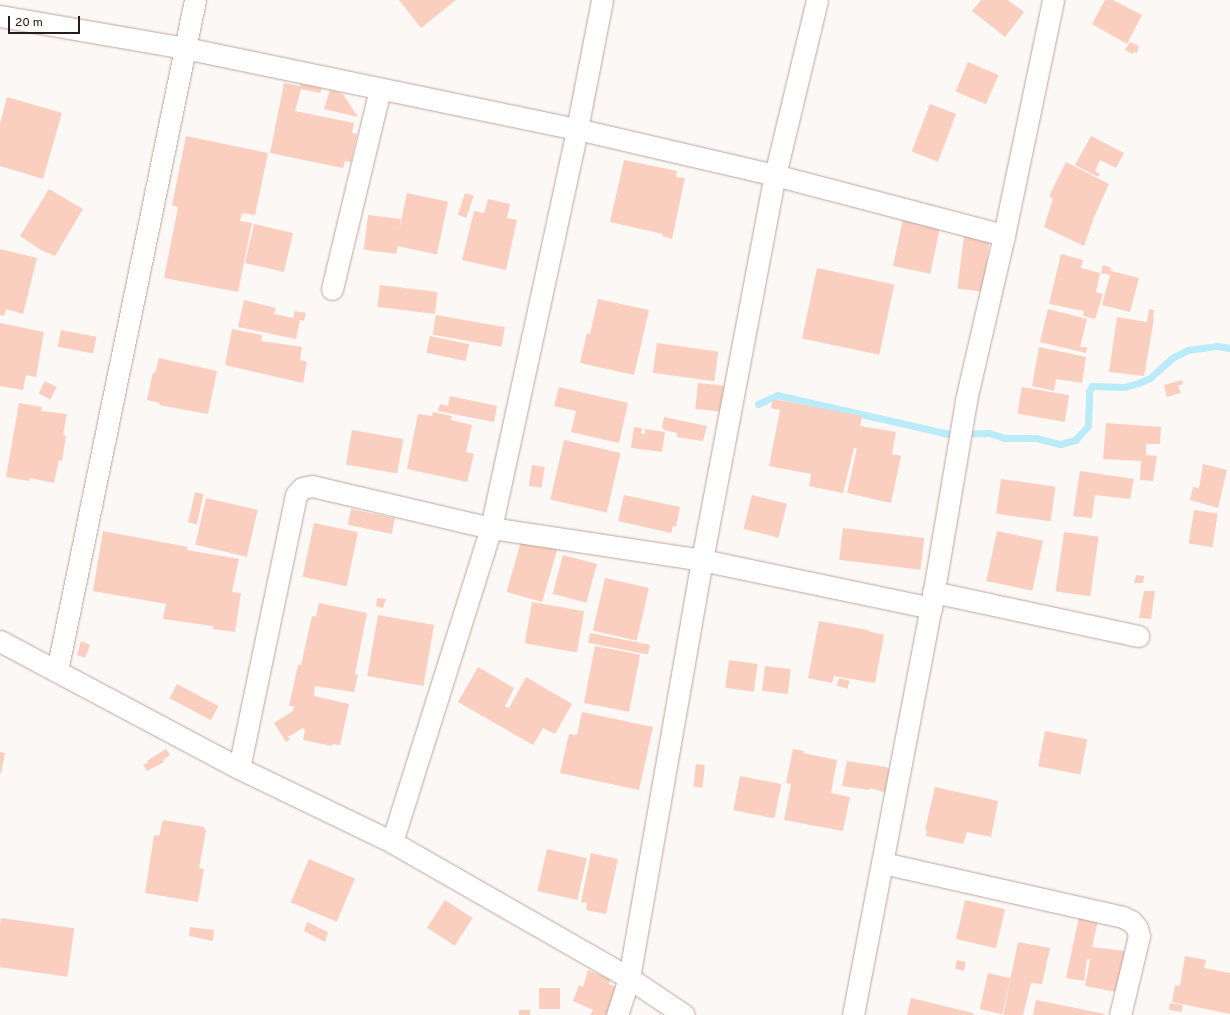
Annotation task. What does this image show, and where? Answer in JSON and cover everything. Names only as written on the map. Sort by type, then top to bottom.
[{"type":"street","points":[[57,671],[195,0]]},
{"type":"street","points":[[392,842],[491,528],[577,130],[602,0]]},
{"type":"street","points":[[617,1015],[629,978],[702,560],[775,174],[817,0]]},
{"type":"street","points":[[853,1015],[932,600],[955,455],[966,400],[1004,235],[1053,0]]},
{"type":"street","points":[[0,16],[185,48],[577,130],[775,174],[1004,235]]},
{"type":"street","points":[[332,289],[380,89]]},
{"type":"street","points":[[239,768],[296,495],[302,488],[312,486],[491,528],[702,560],[1138,636]]},
{"type":"street","points":[[0,641],[239,768],[392,842],[629,978],[684,1015]]},
{"type":"street","points":[[883,863],[1124,917],[1131,921],[1137,928],[1139,936],[1120,1015]]},
{"type":"building","points":[[399,0],[456,0],[421,28]]},
{"type":"building","points":[[981,0],[1008,0],[1024,12],[1005,37],[972,11]]},
{"type":"building","points":[[1105,0],[1113,0],[1142,15],[1127,44],[1092,24]]},
{"type":"building","points":[[1130,42],[1139,46],[1137,53],[1134,52],[1133,54],[1125,50]]},
{"type":"building","points":[[968,62],[998,75],[986,104],[955,91]]},
{"type":"building","points":[[284,83],[300,86],[301,83],[322,88],[320,93],[301,89],[295,111],[354,123],[352,133],[357,134],[351,162],[345,161],[343,168],[270,153]]},
{"type":"building","points":[[330,90],[343,94],[358,117],[324,109]]},
{"type":"building","points":[[7,97],[62,113],[43,179],[0,166],[0,124]]},
{"type":"building","points":[[930,104],[956,114],[938,162],[912,152]]},
{"type":"building","points":[[186,136],[268,153],[255,215],[242,213],[240,221],[252,223],[238,292],[164,278],[178,207],[172,205]]},
{"type":"building","points":[[1091,136],[1124,153],[1116,168],[1100,160],[1095,171],[1100,174],[1098,177],[1075,165]]},
{"type":"building","points":[[624,160],[677,171],[676,177],[685,178],[672,239],[662,236],[663,234],[610,222]]},
{"type":"building","points":[[1066,162],[1109,184],[1094,217],[1084,246],[1044,227],[1053,199],[1049,196]]},
{"type":"building","points":[[49,189],[83,209],[55,256],[41,250],[20,236]]},
{"type":"building","points":[[407,193],[448,202],[437,255],[396,246]]},
{"type":"building","points":[[465,193],[474,196],[466,218],[458,215]]},
{"type":"building","points":[[488,199],[510,204],[507,218],[517,220],[506,270],[462,260],[474,211],[484,213]]},
{"type":"building","points":[[368,215],[401,219],[396,254],[364,250]]},
{"type":"building","points":[[903,219],[940,227],[930,274],[893,266]]},
{"type":"building","points":[[254,224],[293,233],[284,272],[245,263]]},
{"type":"building","points":[[964,235],[990,238],[983,292],[957,289]]},
{"type":"building","points":[[0,249],[37,258],[23,314],[6,309],[4,316],[0,315]]},
{"type":"building","points":[[1061,254],[1083,260],[1081,268],[1100,273],[1096,292],[1103,294],[1095,319],[1083,316],[1084,311],[1049,304]]},
{"type":"building","points":[[1103,265],[1111,268],[1111,271],[1139,278],[1130,312],[1102,305],[1110,275],[1101,273]]},
{"type":"building","points":[[817,268],[894,284],[879,355],[802,338]]},
{"type":"building","points":[[380,285],[438,292],[435,314],[377,307]]},
{"type":"building","points":[[598,299],[649,310],[634,375],[580,363],[587,333],[590,334]]},
{"type":"building","points":[[244,300],[276,308],[274,314],[293,318],[295,311],[306,313],[304,321],[300,320],[296,339],[238,327]]},
{"type":"building","points":[[1048,309],[1087,319],[1080,347],[1087,347],[1086,353],[1040,342]]},
{"type":"building","points":[[1149,309],[1154,310],[1154,319],[1144,376],[1109,372],[1117,317],[1147,322]]},
{"type":"building","points":[[436,315],[505,327],[501,347],[433,335]]},
{"type":"building","points":[[0,323],[44,332],[36,377],[26,375],[23,390],[0,386]]},
{"type":"building","points":[[232,329],[262,335],[261,341],[302,347],[300,360],[307,362],[303,383],[225,365]]},
{"type":"building","points":[[61,330],[96,337],[93,354],[58,347]]},
{"type":"building","points":[[430,336],[469,344],[466,361],[426,353]]},
{"type":"building","points":[[657,343],[718,352],[714,381],[653,373]]},
{"type":"building","points":[[1039,347],[1086,357],[1082,383],[1056,379],[1054,391],[1032,386]]},
{"type":"building","points":[[159,358],[217,371],[208,414],[159,405],[160,403],[147,400],[153,372],[155,373]]},
{"type":"building","points":[[1182,380],[1183,384],[1178,386],[1181,393],[1167,397],[1164,385]]},
{"type":"building","points":[[45,381],[57,387],[50,399],[39,393]]},
{"type":"building","points":[[698,383],[727,386],[724,412],[695,409]]},
{"type":"building","points":[[559,387],[628,403],[619,443],[571,432],[576,411],[554,406]]},
{"type":"building","points":[[1022,387],[1069,395],[1065,422],[1017,414]]},
{"type":"building","points":[[450,396],[497,406],[494,422],[438,411],[440,404],[448,406]]},
{"type":"building","points":[[773,399],[862,416],[860,426],[896,432],[892,454],[901,456],[891,503],[847,493],[857,448],[854,448],[843,493],[809,486],[811,474],[769,466],[780,410],[771,408]]},
{"type":"building","points":[[19,403],[42,407],[41,411],[67,414],[63,435],[66,436],[62,461],[59,460],[54,483],[30,478],[29,481],[6,477]]},
{"type":"building","points":[[433,412],[452,416],[451,420],[472,425],[466,452],[474,454],[467,482],[407,469],[418,414],[432,416]]},
{"type":"building","points":[[664,417],[707,426],[703,441],[677,437],[677,433],[664,430],[662,427]]},
{"type":"building","points":[[1106,423],[1161,427],[1160,444],[1146,444],[1146,455],[1157,456],[1153,481],[1140,480],[1141,461],[1103,459]]},
{"type":"building","points":[[634,427],[642,428],[641,434],[645,434],[645,429],[665,432],[662,452],[631,448]]},
{"type":"building","points":[[352,430],[403,439],[397,473],[346,464]]},
{"type":"building","points":[[564,440],[621,453],[607,512],[550,499]]},
{"type":"building","points":[[1203,464],[1227,470],[1218,508],[1190,500],[1193,487],[1199,488]]},
{"type":"building","points":[[532,465],[545,467],[542,488],[529,486]]},
{"type":"building","points":[[1080,471],[1134,479],[1130,499],[1095,495],[1092,518],[1073,516]]},
{"type":"building","points":[[1001,479],[1055,487],[1051,521],[996,514]]},
{"type":"building","points":[[195,492],[204,494],[197,524],[188,522]]},
{"type":"building","points":[[624,495],[680,507],[676,527],[673,526],[671,533],[618,521]]},
{"type":"building","points":[[752,495],[787,504],[778,538],[744,529]]},
{"type":"building","points":[[206,498],[258,510],[247,557],[195,545]]},
{"type":"building","points":[[351,509],[395,518],[392,534],[348,525]]},
{"type":"building","points":[[1194,510],[1218,514],[1212,547],[1189,544]]},
{"type":"building","points":[[314,523],[358,532],[347,586],[303,577]]},
{"type":"building","points":[[843,528],[924,538],[920,570],[839,560]]},
{"type":"building","points":[[103,531],[188,547],[187,550],[239,559],[232,592],[241,593],[235,632],[213,629],[213,626],[163,619],[166,604],[93,591]]},
{"type":"building","points":[[997,531],[1043,541],[1032,591],[986,581]]},
{"type":"building","points":[[1064,532],[1099,537],[1090,596],[1056,591]]},
{"type":"building","points":[[522,538],[558,548],[542,602],[507,592]]},
{"type":"building","points":[[563,555],[597,564],[586,603],[553,594]]},
{"type":"building","points":[[1136,575],[1144,576],[1143,583],[1134,583]]},
{"type":"building","points":[[605,578],[649,588],[637,641],[593,631]]},
{"type":"building","points":[[1144,591],[1155,591],[1151,619],[1139,618]]},
{"type":"building","points":[[377,598],[386,599],[383,608],[376,606]]},
{"type":"building","points":[[532,602],[584,611],[577,653],[525,643]]},
{"type":"building","points":[[319,603],[367,613],[355,674],[358,675],[354,692],[315,686],[314,696],[349,704],[340,745],[332,744],[332,746],[303,740],[305,730],[303,728],[288,737],[290,740],[286,742],[274,723],[293,711],[294,706],[289,706],[298,665],[301,665],[312,616],[316,617]]},
{"type":"building","points":[[378,615],[434,625],[423,686],[367,676]]},
{"type":"building","points":[[819,621],[868,630],[884,635],[875,683],[834,676],[832,683],[808,678]]},
{"type":"building","points":[[590,633],[650,645],[648,654],[588,643]]},
{"type":"building","points":[[81,641],[90,645],[85,658],[77,655]]},
{"type":"building","points":[[595,646],[640,655],[629,712],[584,703]]},
{"type":"building","points":[[729,660],[758,664],[754,692],[725,688]]},
{"type":"building","points":[[765,666],[791,669],[788,694],[762,691]]},
{"type":"building","points":[[478,667],[514,688],[505,706],[509,708],[526,677],[572,704],[555,734],[543,728],[533,745],[458,702]]},
{"type":"building","points":[[839,678],[850,681],[848,689],[837,686]]},
{"type":"building","points":[[177,684],[218,706],[211,720],[169,698]]},
{"type":"building","points":[[582,712],[653,727],[639,790],[560,773],[569,734],[577,735]]},
{"type":"building","points":[[1045,731],[1087,739],[1080,775],[1038,766]]},
{"type":"building","points":[[166,749],[170,755],[163,760],[164,762],[147,771],[143,765],[148,763],[147,761]]},
{"type":"building","points":[[793,749],[804,751],[803,753],[837,760],[831,793],[850,797],[843,831],[784,820],[791,784],[786,783]]},
{"type":"building","points":[[0,752],[5,753],[1,773],[0,773]]},
{"type":"building","points":[[847,761],[886,767],[890,770],[887,793],[870,788],[869,790],[842,786]]},
{"type":"building","points":[[696,764],[705,765],[703,788],[694,787]]},
{"type":"building","points":[[740,776],[781,784],[775,818],[733,810]]},
{"type":"building","points":[[935,787],[998,801],[991,837],[967,832],[963,844],[926,836],[927,831],[925,830]]},
{"type":"building","points":[[163,820],[204,827],[206,831],[199,868],[204,869],[198,902],[145,893],[154,835],[159,836]]},
{"type":"building","points":[[547,849],[587,858],[577,900],[537,891]]},
{"type":"building","points":[[591,853],[618,859],[606,914],[586,910],[587,903],[581,902]]},
{"type":"building","points":[[309,859],[355,879],[337,922],[291,902]]},
{"type":"building","points":[[445,900],[473,918],[455,946],[427,928]]},
{"type":"building","points":[[965,900],[1005,909],[996,948],[956,939]]},
{"type":"building","points":[[1079,917],[1098,921],[1092,947],[1125,951],[1116,992],[1085,986],[1090,959],[1087,959],[1084,981],[1066,978]]},
{"type":"building","points":[[1,918],[74,928],[67,977],[0,967]]},
{"type":"building","points":[[307,922],[328,932],[325,942],[304,931]]},
{"type":"building","points":[[190,927],[214,930],[213,941],[189,936]]},
{"type":"building","points":[[1018,942],[1050,948],[1042,984],[1031,983],[1023,1015],[1003,1015]]},
{"type":"building","points":[[1185,956],[1206,960],[1204,968],[1230,973],[1230,1014],[1172,1002],[1175,985],[1180,986]]},
{"type":"building","points":[[957,960],[966,962],[964,971],[955,969]]},
{"type":"building","points":[[588,970],[610,979],[609,984],[619,988],[609,1015],[590,1015],[593,1010],[573,1001],[579,985],[583,987]]},
{"type":"building","points":[[988,973],[1010,978],[1002,1014],[980,1009]]},
{"type":"building","points":[[539,988],[560,988],[560,1009],[539,1009]]},
{"type":"building","points":[[911,998],[973,1013],[973,1015],[907,1015]]},
{"type":"building","points":[[1036,1000],[1105,1014],[1105,1015],[1033,1015]]},
{"type":"building","points":[[1170,1003],[1183,1005],[1182,1012],[1169,1010]]},
{"type":"building","points":[[519,1010],[530,1010],[530,1015],[519,1015]]},
{"type":"waterway","points":[[758,404],[777,395],[948,434],[989,433],[1004,438],[1036,438],[1060,444],[1075,440],[1088,426],[1089,391],[1092,386],[1124,387],[1150,378],[1172,358],[1188,350],[1216,346],[1230,348]]}]
